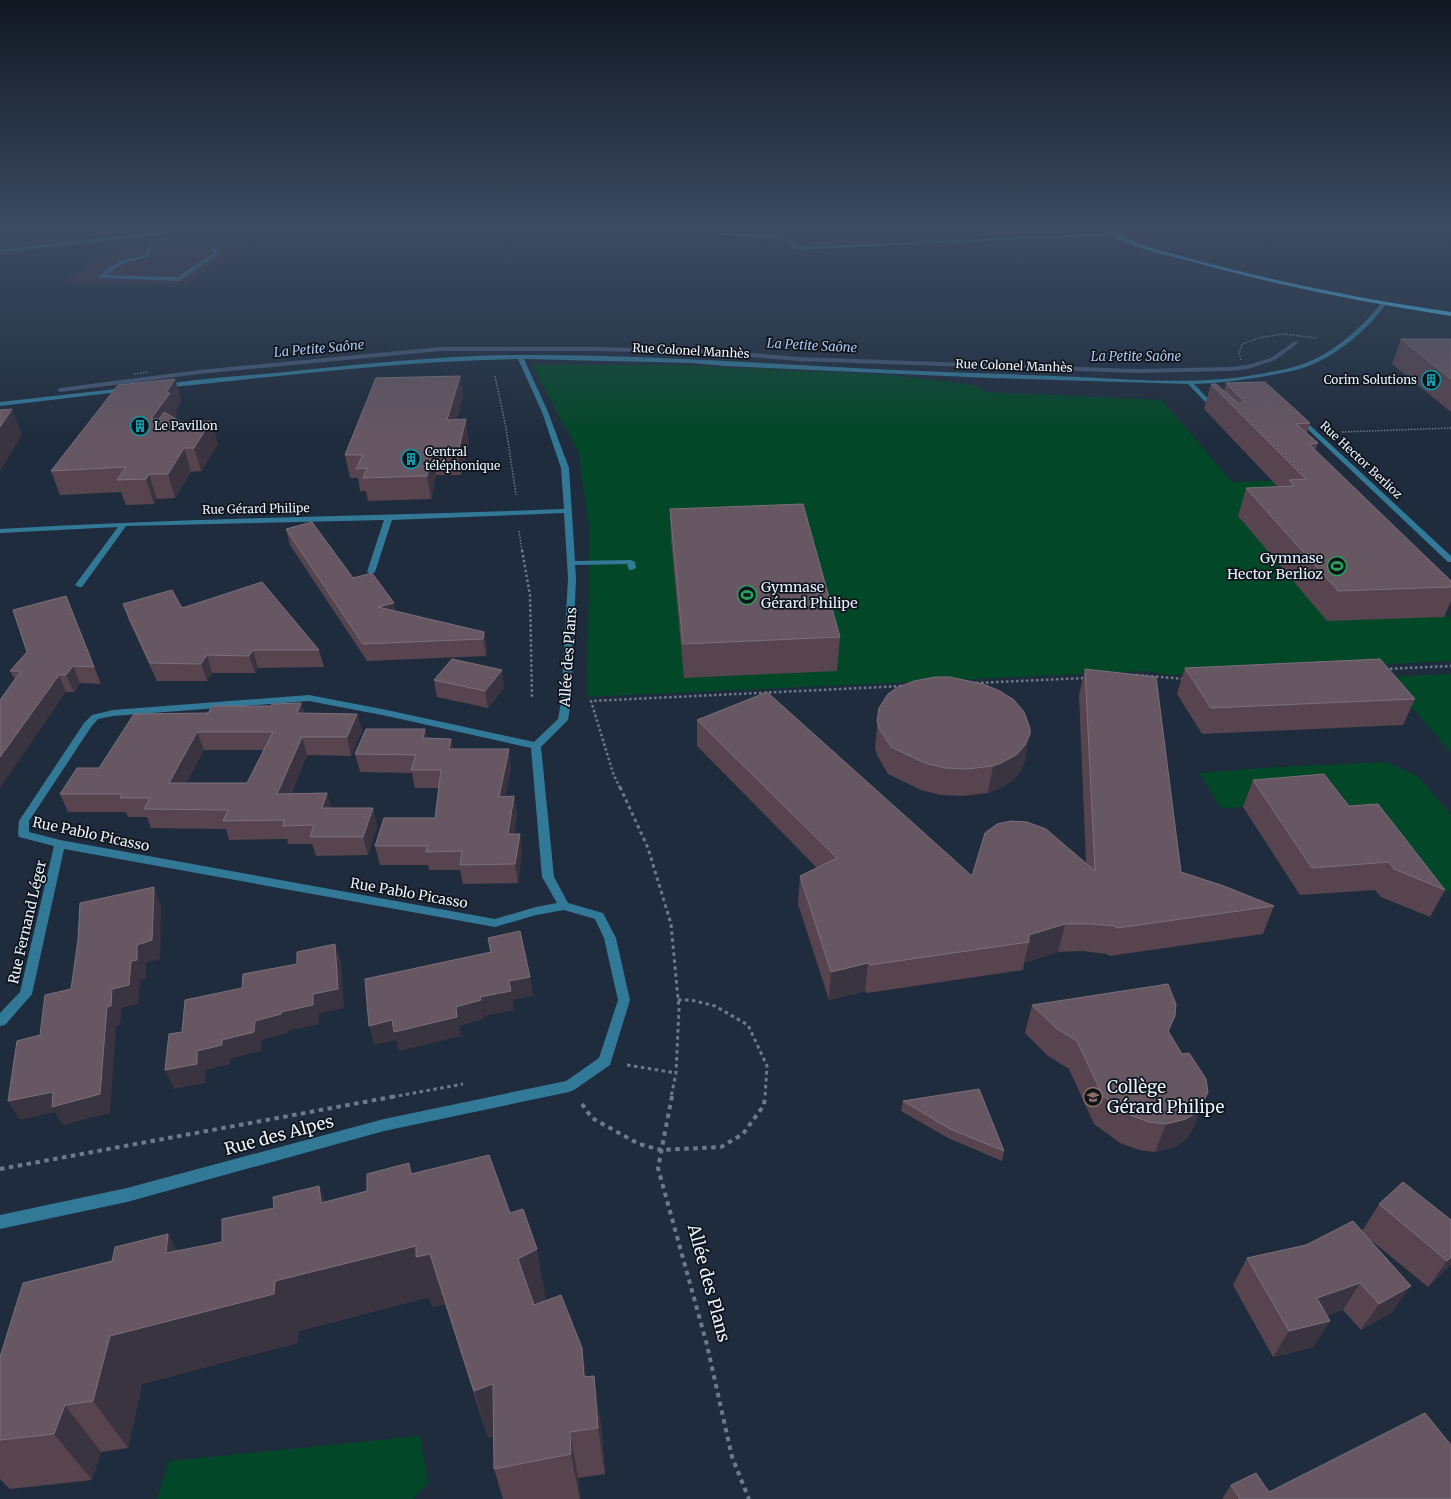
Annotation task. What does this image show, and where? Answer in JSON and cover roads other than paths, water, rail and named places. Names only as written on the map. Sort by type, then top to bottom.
[{"type":"main road","points":[[1360,299],[1451,314]]},
{"type":"street","name":"Rue Colonel Manhès","points":[[156,387],[370,365],[471,358],[520,357],[692,361],[725,364],[1002,377],[1189,382],[1256,377],[1309,364],[1344,341],[1374,316],[1383,304]]},
{"type":"street","name":"Allée des Plans","points":[[520,357],[545,412],[565,468],[571,563],[571,617],[566,702],[563,720],[536,746]]},
{"type":"street","points":[[1256,377],[1262,383]]},
{"type":"street","points":[[1189,382],[1222,416]]},
{"type":"street","points":[[0,404],[132,390]]},
{"type":"street","name":"Rue Hector Berlioz","points":[[1294,413],[1451,560]]},
{"type":"street","name":"Rue Gérard Philipe","points":[[0,531],[124,524],[389,518],[568,511]]},
{"type":"street","points":[[371,572],[389,518]]},
{"type":"street","points":[[79,585],[124,524]]},
{"type":"street","points":[[571,563],[631,562],[632,568]]},
{"type":"street","name":"Rue Pablo Picasso","points":[[536,746],[387,713],[309,698],[113,713],[95,717],[87,725],[24,821],[23,834],[60,844],[495,923],[536,910],[564,906]]},
{"type":"street","points":[[536,746],[548,877],[564,906]]},
{"type":"street","name":"Rue Fernand Léger","points":[[0,1021],[26,994],[60,844]]},
{"type":"street","name":"Rue des Alpes","points":[[0,1222],[127,1194],[384,1125],[569,1086],[605,1061],[624,1000],[610,938],[599,916],[564,906]]},
{"type":"waterway","name":"La Petite Saône","points":[[60,390],[199,372],[441,349],[596,349],[714,352],[800,359],[1136,371],[1230,369],[1248,367],[1273,359],[1295,343]]},
{"type":"place","name":"Corim Solutions","points":[[1431,380]]},
{"type":"place","name":"Le Pavillon","points":[[140,426]]},
{"type":"place","name":"Central téléphonique","points":[[411,459]]},
{"type":"place","name":"Gymnase Hector Berlioz","points":[[1337,566]]},
{"type":"place","name":"Gymnase Gérard Philipe","points":[[747,595]]},
{"type":"place","name":"Collège Gérard Philipe","points":[[1093,1097]]}]
